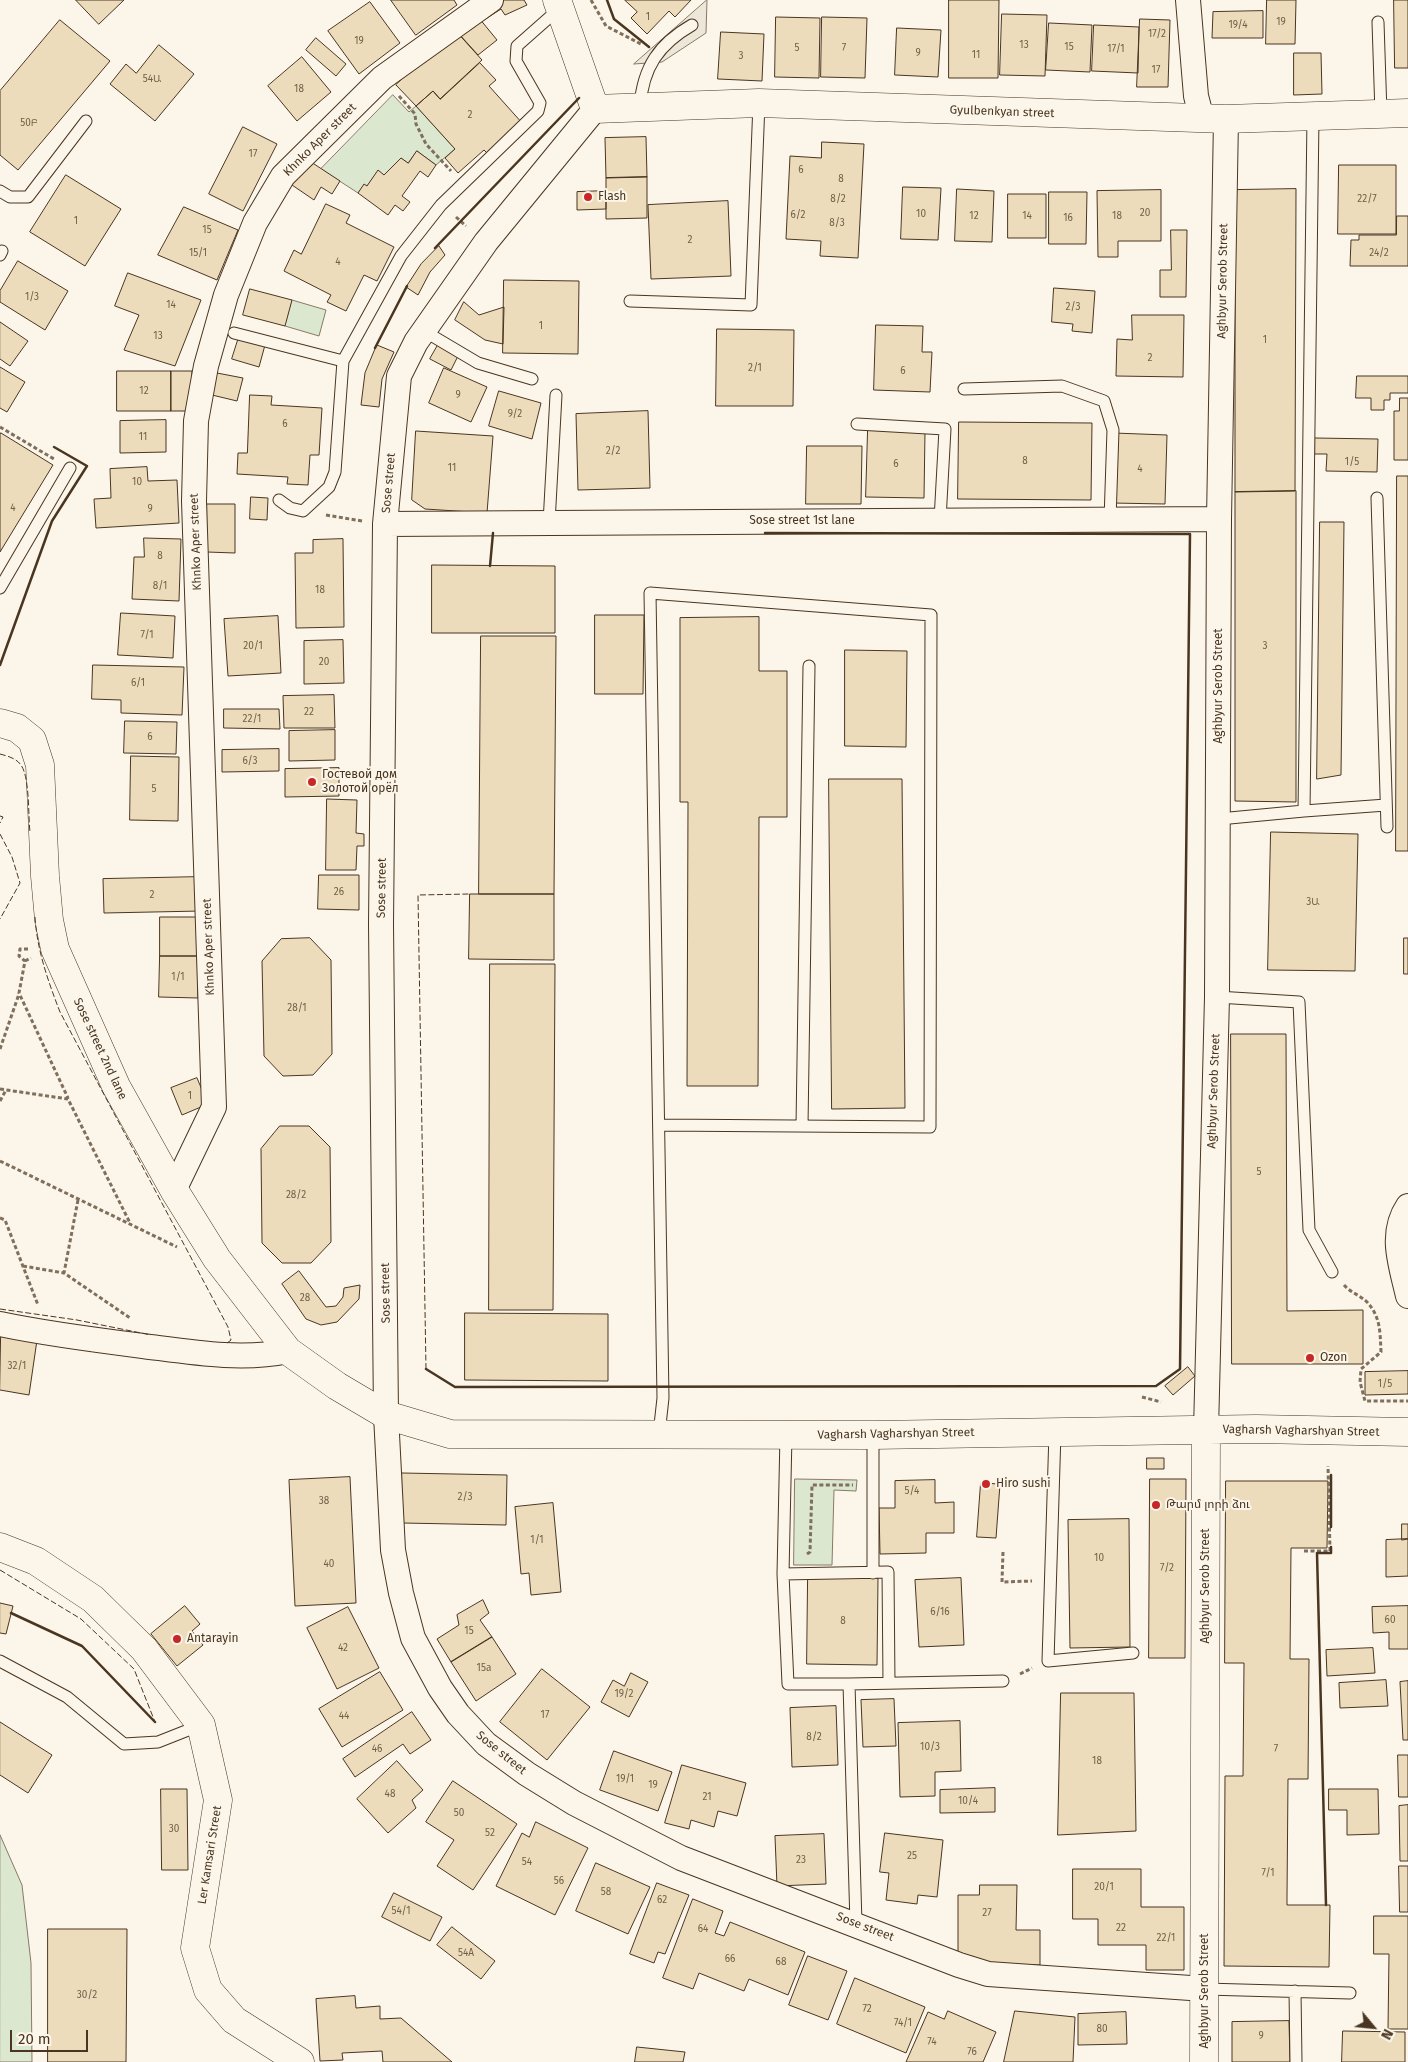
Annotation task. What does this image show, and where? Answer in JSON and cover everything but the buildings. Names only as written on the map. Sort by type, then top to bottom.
[{"type":"street","name":"Khnko Aper street","points":[[174,1190],[214,1107],[194,501],[196,421],[206,366],[226,296],[254,223],[282,176],[382,78],[491,0]]},
{"type":"street","name":"Aghbyur Serob Street","points":[[1188,0],[1196,96],[1214,119],[1219,519],[1217,997],[1206,1430],[1204,2062]]},
{"type":"street","points":[[558,4],[595,109]]},
{"type":"street","name":"Gyulbenkyan street","points":[[595,109],[759,103],[1214,119],[1408,114]]},
{"type":"street","name":"Sose street","points":[[595,109],[486,242],[424,331],[399,376],[385,524],[381,924],[386,1414],[393,1550],[413,1638],[436,1681],[458,1714],[486,1744],[527,1774],[574,1803],[682,1858],[958,1965],[988,1974],[1205,1989]]},
{"type":"street","name":"Sose street 1st lane","points":[[385,524],[1219,519]]},
{"type":"street","name":"Sose street 2nd lane","points":[[0,723],[17,728],[32,740],[40,764],[45,876],[49,920],[55,949],[116,1086],[174,1190],[217,1260],[288,1351],[337,1386],[386,1414]]},
{"type":"street","points":[[1408,1206],[1402,1216],[1396,1242],[1408,1296]]},
{"type":"street","points":[[0,1324],[49,1334],[175,1350],[268,1355],[288,1351]]},
{"type":"street","name":"Vagharsh Vagharshyan Street","points":[[386,1414],[450,1434],[873,1435],[1206,1430],[1408,1432]]},
{"type":"street","name":"Ler Kamsari Street","points":[[0,1547],[36,1561],[93,1599],[144,1649],[201,1725],[218,1800],[195,1948],[208,1990],[234,2020],[300,2062]]},
{"type":"lane","points":[[279,500],[290,508],[303,511],[329,487],[335,472],[342,361],[401,256],[441,205],[538,112],[540,103],[516,61],[515,54],[517,46],[558,4]]},
{"type":"lane","points":[[1378,22],[1381,114]]},
{"type":"lane","points":[[640,106],[642,83],[657,53],[675,35],[692,25]]},
{"type":"lane","points":[[630,301],[751,305],[759,103]]},
{"type":"lane","points":[[1304,810],[1313,116]]},
{"type":"lane","points":[[0,191],[10,197],[28,197],[86,121]]},
{"type":"lane","points":[[424,331],[478,363],[532,379]]},
{"type":"lane","points":[[234,332],[342,361]]},
{"type":"lane","points":[[964,389],[1062,386],[1104,401],[1113,430],[1110,520]]},
{"type":"lane","points":[[549,523],[556,395]]},
{"type":"lane","points":[[857,424],[945,428],[940,520]]},
{"type":"lane","points":[[0,588],[70,468]]},
{"type":"lane","points":[[1377,498],[1387,827]]},
{"type":"lane","points":[[659,1125],[930,1127],[931,614],[650,593],[663,1398],[660,1434]]},
{"type":"lane","points":[[802,1126],[810,666]]},
{"type":"lane","points":[[1219,819],[1304,810],[1386,805]]},
{"type":"lane","points":[[1217,997],[1299,1002],[1309,1230],[1332,1272]]},
{"type":"lane","points":[[1055,1432],[1048,1661],[1133,1653]]},
{"type":"lane","points":[[786,1435],[783,1574],[788,1684],[1003,1681]]},
{"type":"lane","points":[[873,1435],[873,1573]]},
{"type":"lane","points":[[783,1574],[888,1572],[889,1683]]},
{"type":"lane","points":[[0,1661],[67,1696],[124,1744],[158,1742],[201,1725]]},
{"type":"lane","points":[[849,1684],[856,1924]]},
{"type":"lane","points":[[1205,1989],[1350,1993]]},
{"type":"lane","points":[[1295,1991],[1296,2062]]},
{"type":"path","points":[[591,0],[606,26],[642,44]]},
{"type":"path","points":[[415,114],[416,124],[426,144],[463,184]]},
{"type":"path","points":[[441,205],[486,242]]},
{"type":"path","points":[[0,427],[70,468]]},
{"type":"path","points":[[303,511],[385,524]]},
{"type":"path","points":[[20,949],[29,949],[33,957],[25,961],[19,956],[20,949]]},
{"type":"path","points":[[0,1049],[19,993],[25,961]]},
{"type":"path","points":[[19,993],[68,1099],[131,1225]]},
{"type":"path","points":[[0,1089],[68,1099]]},
{"type":"path","points":[[0,1101],[6,1090]]},
{"type":"path","points":[[0,1161],[180,1248]]},
{"type":"path","points":[[64,1273],[78,1200]]},
{"type":"path","points":[[0,1218],[5,1220],[38,1307]]},
{"type":"path","points":[[23,1266],[64,1273],[133,1320]]},
{"type":"path","points":[[1332,1272],[1350,1292],[1365,1301],[1378,1319],[1381,1352],[1361,1369],[1360,1382],[1365,1401],[1408,1401]]},
{"type":"path","points":[[1142,1397],[1164,1403]]},
{"type":"path","points":[[1304,1551],[1330,1551],[1328,1466]]},
{"type":"path","points":[[804,1556],[810,1552],[812,1485],[853,1485]]},
{"type":"path","points":[[1003,1552],[1002,1582],[1050,1581]]},
{"type":"green space","points":[[393,95],[409,112],[416,106],[455,149],[436,165],[417,151],[408,163],[401,158],[384,175],[378,171],[367,186],[364,185],[358,193],[321,169]]},
{"type":"green space","points":[[292,300],[326,310],[319,336],[285,326]]},
{"type":"green space","points":[[795,1479],[857,1480],[856,1491],[834,1490],[832,1565],[794,1565]]},
{"type":"green space","points":[[0,1835],[22,1885],[31,1963],[32,2062],[0,2062]]},
{"type":"shaded area","points":[[707,0],[706,33],[662,62],[634,64]]},
{"type":"fence","points":[[0,754],[17,761],[24,771],[30,832]]},
{"type":"fence","points":[[0,816],[3,817],[0,823]]},
{"type":"fence","points":[[0,834],[12,857],[20,883],[0,919]]},
{"type":"fence","points":[[426,1369],[418,895],[470,894]]},
{"type":"fence","points":[[35,917],[47,977],[60,1012],[228,1327],[231,1340],[226,1344]]},
{"type":"fence","points":[[0,1309],[77,1320],[151,1335]]},
{"type":"fence","points":[[0,1570],[81,1619],[134,1669],[155,1722]]},
{"type":"wall","points":[[607,0],[614,19],[649,47]]},
{"type":"wall","points":[[435,248],[579,98]]},
{"type":"wall","points":[[375,348],[407,286]]},
{"type":"wall","points":[[0,665],[52,521],[87,466],[54,447]]},
{"type":"wall","points":[[490,566],[493,533]]},
{"type":"wall","points":[[426,1369],[455,1387],[1156,1386],[1180,1369],[1190,534],[765,533]]},
{"type":"wall","points":[[1331,1475],[1331,1527]]},
{"type":"wall","points":[[1326,1905],[1317,1553],[1331,1553],[1331,1547]]},
{"type":"wall","points":[[11,1613],[82,1646],[155,1722]]},
{"type":"place","name":"Flash","points":[[588,197]]},
{"type":"place","name":"Гостевой дом Золотой орёл","points":[[312,782]]},
{"type":"place","name":"Ozon","points":[[1310,1358]]},
{"type":"place","name":"Hiro sushi","points":[[986,1484]]},
{"type":"place","name":"Թարմ լորի ձու","points":[[1156,1505]]},
{"type":"place","name":"Antarayin","points":[[177,1639]]}]
